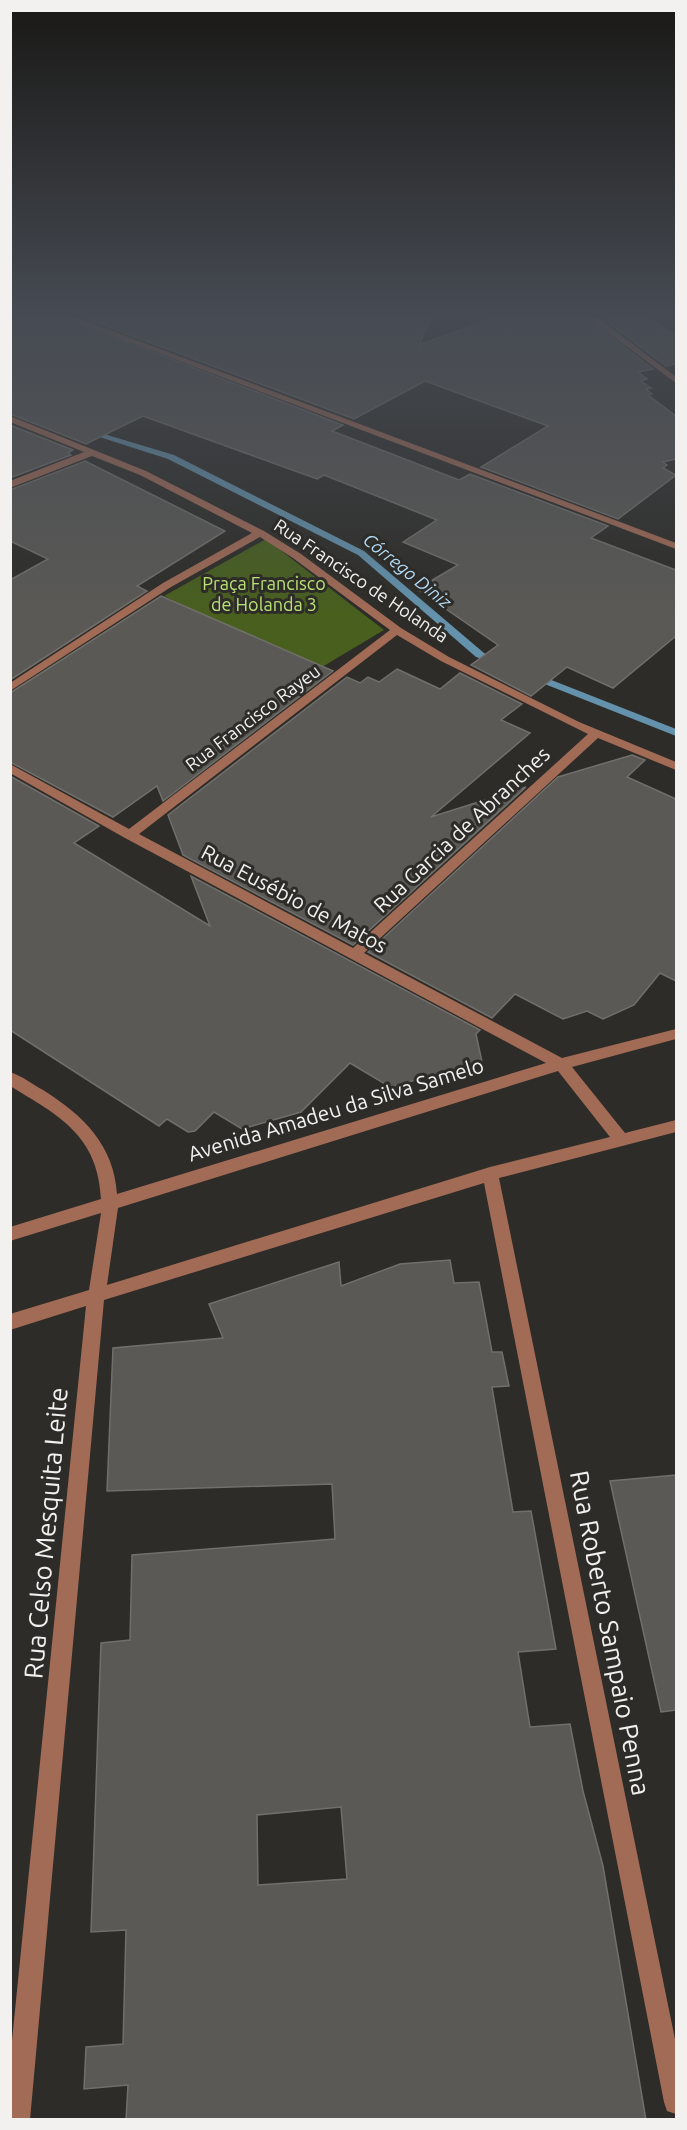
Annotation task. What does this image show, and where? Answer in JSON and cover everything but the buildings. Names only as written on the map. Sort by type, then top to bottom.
[{"type":"street","points":[[331,416],[676,546]]},
{"type":"street","name":"Rua Francisco de Holanda","points":[[10,419],[143,473],[260,533],[297,556],[397,630],[493,685],[596,733],[676,766]]},
{"type":"street","points":[[10,485],[93,452]]},
{"type":"street","points":[[10,688],[167,585],[260,533]]},
{"type":"street","name":"Rua Francisco Rayeu","points":[[130,835],[397,630]]},
{"type":"street","name":"Rua Garcia de Abranches","points":[[354,955],[596,733]]},
{"type":"street","name":"Rua Eusébio de Matos","points":[[10,768],[130,835],[561,1064]]},
{"type":"street","name":"Avenida Amadeu da Silva Samelo","points":[[10,1234],[561,1064],[676,1034]]},
{"type":"street","points":[[561,1064],[622,1140]]},
{"type":"street","name":"Rua Celso Mesquita Leite","points":[[10,1078],[76,1122],[96,1144],[106,1168],[112,1203],[96,1297],[17,2120]]},
{"type":"street","points":[[10,1322],[490,1174],[676,1126]]},
{"type":"street","name":"Rua Roberto Sampaio Penna","points":[[490,1174],[676,2102]]},
{"type":"green space","name":"Praça Francisco de Holanda 3","points":[[266,539],[384,630],[317,670],[164,596]]},
{"type":"waterway","name":"Córrego Diniz","points":[[87,430],[171,457],[361,553],[480,655],[500,662]]},
{"type":"waterway","name":"Córrego Diniz","points":[[531,675],[676,733]]}]
